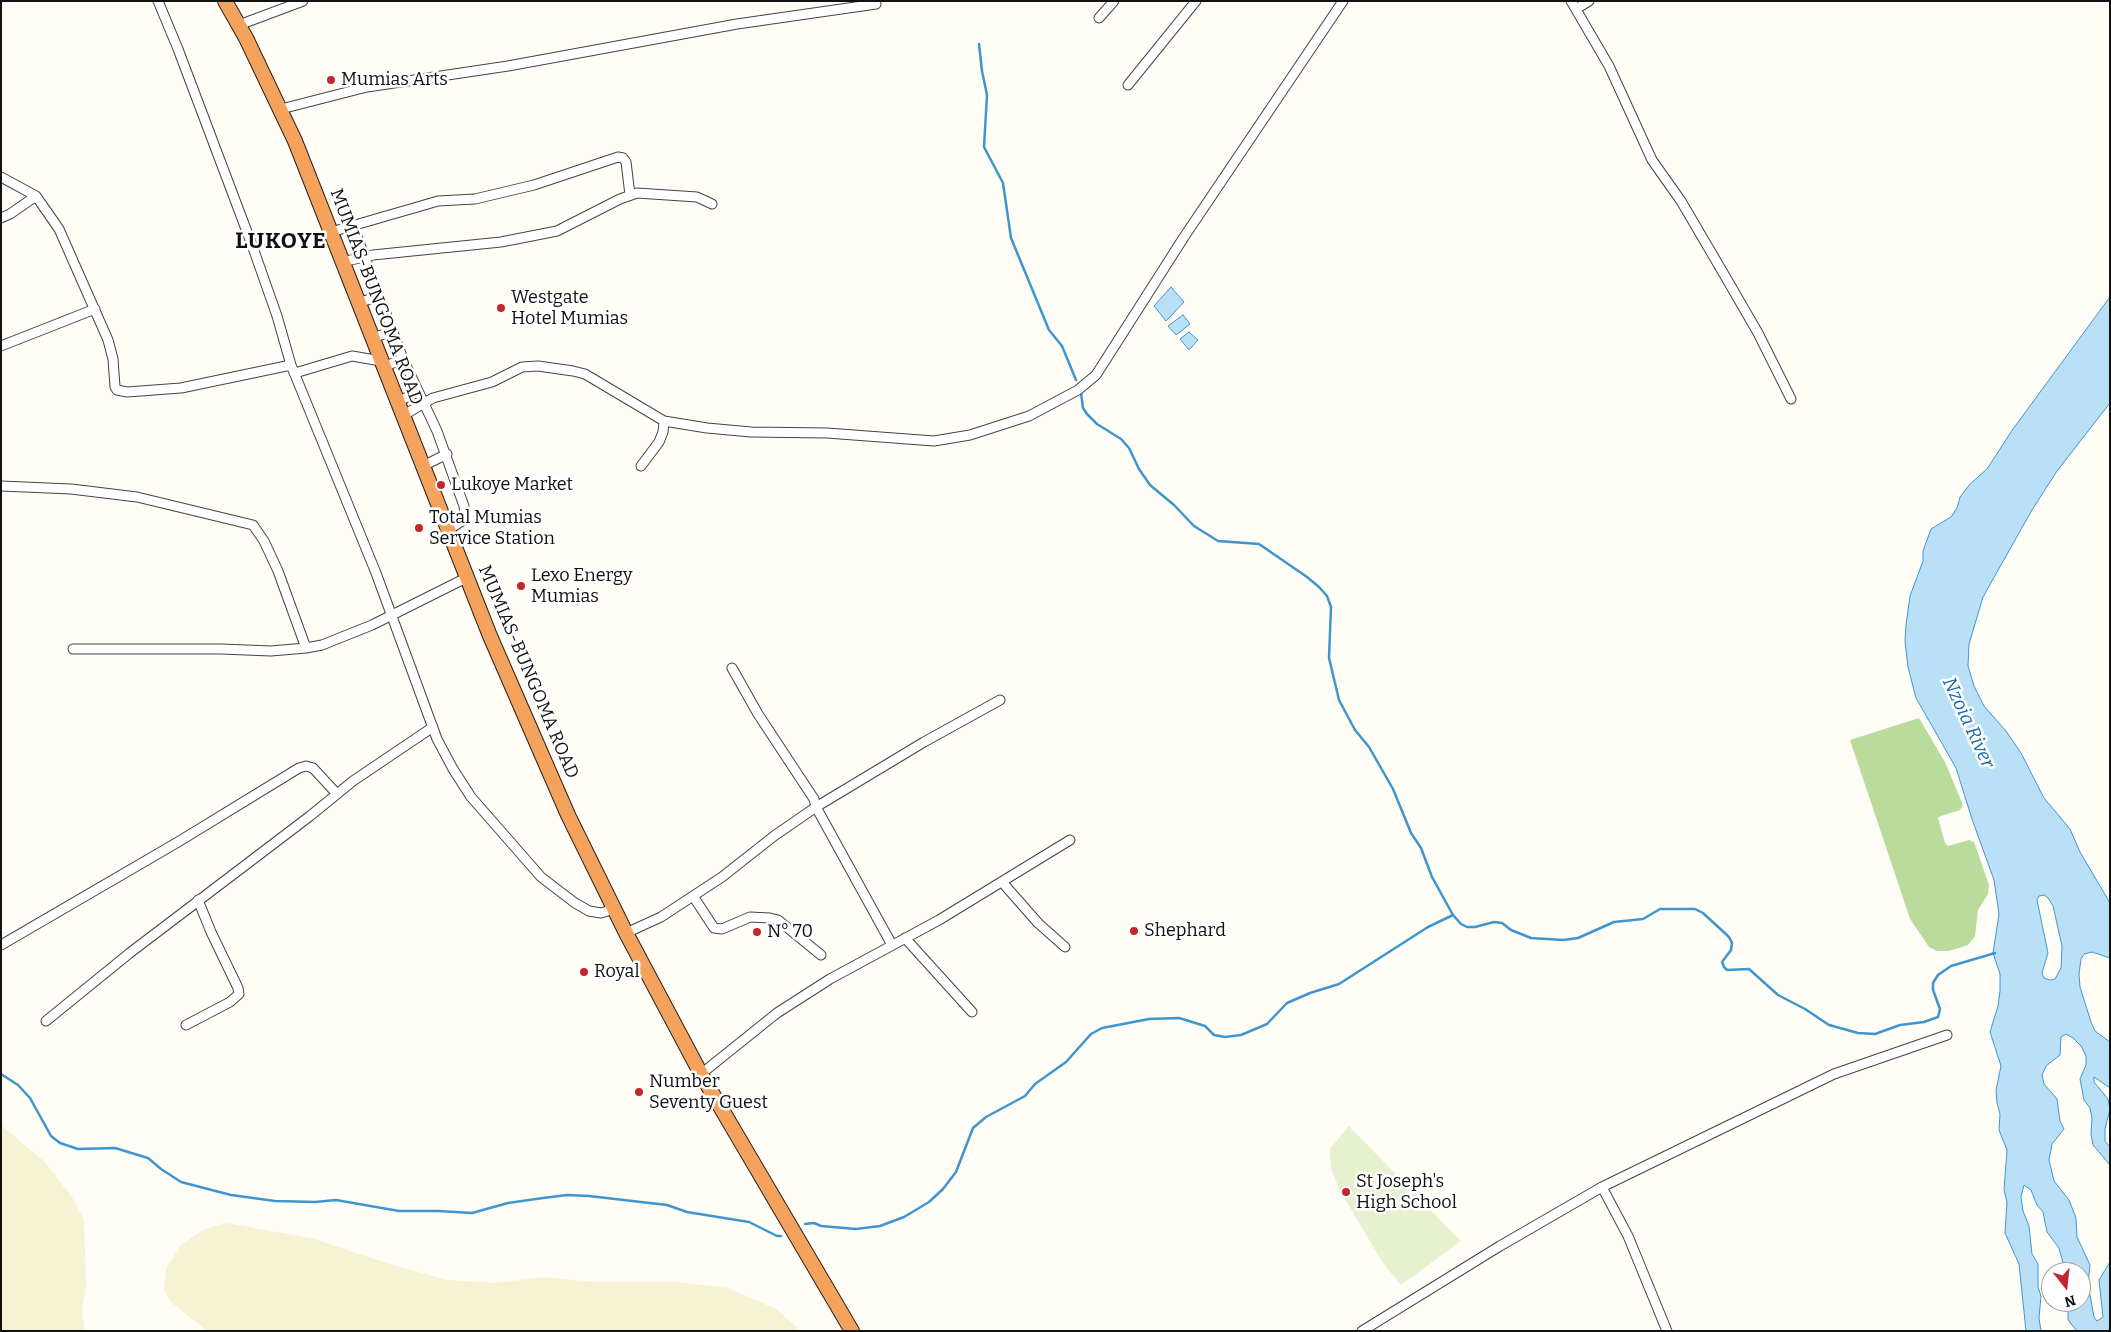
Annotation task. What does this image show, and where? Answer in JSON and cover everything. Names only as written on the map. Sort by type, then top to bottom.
[{"type":"highway","name":"MUMIAS-BUNGOMA ROAD","points":[[225,1],[281,109],[422,466],[541,756],[626,933],[701,1074],[852,1331]]},
{"type":"street","points":[[158,1],[252,245],[293,369],[376,573],[433,727],[453,769],[471,797],[541,877],[575,903],[589,911],[601,913],[614,908]]},
{"type":"street","points":[[239,25],[304,1]]},
{"type":"street","points":[[1098,18],[1114,1]]},
{"type":"street","points":[[1128,85],[1196,1]]},
{"type":"street","points":[[402,416],[423,403],[450,392],[492,382],[522,367],[538,366],[585,374],[664,421],[707,428],[751,432],[827,433],[934,441],[970,435],[1028,416],[1086,385],[1096,375],[1184,237],[1343,1]]},
{"type":"street","points":[[1589,1],[1573,5],[1609,66],[1652,160],[1681,201],[1712,252],[1758,333],[1791,399]]},
{"type":"street","points":[[281,109],[367,87],[508,66],[737,24],[876,4]]},
{"type":"street","points":[[331,232],[438,201],[469,200],[534,185],[618,157],[623,158],[626,162],[630,195]]},
{"type":"street","points":[[1,177],[36,196],[59,229],[111,350],[115,366],[115,387],[122,392],[181,388],[293,369],[352,356],[382,364],[403,359]]},
{"type":"street","points":[[342,262],[366,257],[501,242],[557,231],[630,195],[644,193],[698,197],[712,204]]},
{"type":"street","points":[[1,218],[36,196]]},
{"type":"street","points":[[353,226],[403,359],[446,454],[465,514],[462,521],[448,530]]},
{"type":"street","points":[[358,303],[379,296]]},
{"type":"street","points":[[1,346],[95,309]]},
{"type":"street","points":[[371,338],[392,332]]},
{"type":"street","points":[[397,402],[418,392]]},
{"type":"street","points":[[641,466],[659,442],[663,432],[664,421]]},
{"type":"street","points":[[422,466],[446,454]]},
{"type":"street","points":[[1,486],[71,489],[137,498],[253,525],[264,541],[278,571],[306,648]]},
{"type":"street","points":[[73,649],[271,651],[306,648],[322,645],[378,622],[468,577]]},
{"type":"street","points":[[732,668],[758,714],[814,799],[816,807],[892,946]]},
{"type":"street","points":[[626,933],[661,917],[722,877],[774,836],[816,807],[924,742],[1000,700]]},
{"type":"street","points":[[46,1021],[198,900],[337,794],[384,759],[433,727]]},
{"type":"street","points":[[1,945],[178,842],[299,768],[306,766],[313,768],[337,794]]},
{"type":"street","points":[[701,1074],[786,1006],[830,979],[892,946],[1002,882],[1070,840]]},
{"type":"street","points":[[1002,882],[1038,923],[1065,946]]},
{"type":"street","points":[[693,896],[711,925],[716,929],[725,928],[744,918],[757,916],[770,918],[778,920],[821,954]]},
{"type":"street","points":[[186,1024],[230,1002],[239,994],[238,988],[210,932],[198,900]]},
{"type":"street","points":[[905,938],[972,1012]]},
{"type":"street","points":[[1362,1331],[1500,1246],[1602,1187],[1834,1074],[1947,1035]]},
{"type":"street","points":[[1602,1187],[1628,1236],[1667,1331]]},
{"type":"shaded area","points":[[1,1125],[45,1162],[72,1197],[84,1220],[86,1287],[82,1310],[85,1331],[1,1331]]},
{"type":"shaded area","points":[[226,1223],[311,1238],[396,1266],[448,1280],[495,1283],[543,1277],[596,1282],[677,1282],[728,1288],[776,1309],[801,1331],[207,1331],[172,1303],[164,1290],[166,1269],[181,1245],[205,1229]]},
{"type":"green space","points":[[1919,718],[1945,762],[1963,805],[1960,810],[1938,818],[1945,843],[1948,846],[1969,840],[1974,842],[1989,885],[1988,894],[1978,910],[1975,936],[1968,945],[1949,951],[1937,951],[1929,947],[1910,919],[1850,740]]},
{"type":"green space","points":[[1349,1126],[1461,1241],[1401,1285],[1383,1263],[1340,1191],[1331,1169],[1330,1149]]},
{"type":"water","points":[[1171,287],[1184,302],[1166,321],[1154,306]]},
{"type":"water","name":"Nzoia River","points":[[2110,297],[2110,403],[2057,471],[2032,510],[1983,597],[1969,644],[1968,666],[1974,686],[1984,706],[2006,731],[2021,753],[2044,798],[2070,829],[2080,852],[2110,903],[2110,958],[2092,952],[2084,954],[2081,959],[2079,974],[2080,987],[2095,1031],[2110,1042],[2110,1088],[2094,1077],[2094,1082],[2108,1099],[2110,1109],[2105,1129],[2105,1141],[2110,1147],[2110,1165],[2093,1145],[2091,1134],[2092,1118],[2090,1108],[2084,1100],[2080,1079],[2086,1065],[2086,1056],[2081,1046],[2066,1034],[2061,1037],[2060,1055],[2046,1066],[2042,1075],[2044,1084],[2057,1099],[2060,1121],[2064,1129],[2052,1144],[2049,1160],[2054,1181],[2069,1200],[2076,1218],[2077,1237],[2089,1262],[2063,1262],[2059,1248],[2047,1232],[2043,1212],[2037,1205],[2031,1190],[2024,1185],[2021,1197],[2023,1211],[2029,1226],[2032,1254],[2038,1264],[2038,1287],[2041,1296],[2039,1318],[2041,1331],[2026,1331],[2019,1264],[2005,1233],[2007,1202],[2004,1190],[2007,1150],[1999,1130],[2000,1114],[1996,1090],[2001,1066],[1990,1032],[1998,1006],[2000,991],[2000,974],[1993,953],[1999,914],[1994,880],[1956,768],[1916,698],[1908,667],[1905,641],[1910,596],[1923,561],[1923,551],[1931,529],[1951,517],[1957,508],[1960,497],[1970,484],[1987,469],[2013,429]],"holes":[[[2044,895],[2053,906],[2062,946],[2061,968],[2055,979],[2050,980],[2044,978],[2042,973],[2048,953],[2037,900],[2039,896]]]},
{"type":"water","points":[[1183,315],[1190,324],[1176,335],[1168,326]]},
{"type":"water","points":[[1189,332],[1198,340],[1189,350],[1180,339]]},
{"type":"water","points":[[2110,1262],[2110,1328],[2108,1331],[2077,1331],[2068,1319],[2068,1312],[2091,1312],[2091,1300],[2094,1317],[2097,1321],[2103,1317],[2099,1280]]},
{"type":"waterway","points":[[979,44],[987,95],[984,147],[1003,183],[1011,238],[1049,330],[1062,346],[1076,380]]},
{"type":"waterway","points":[[1081,393],[1083,408],[1087,414],[1097,424],[1121,439],[1129,448],[1139,469],[1150,485],[1174,505],[1194,526],[1218,541],[1259,544],[1307,577],[1327,596],[1331,607],[1329,658],[1339,700],[1355,730],[1369,747],[1393,789],[1411,833],[1421,848],[1432,877],[1453,915],[1461,924],[1467,927],[1475,927],[1494,922],[1502,923],[1511,930],[1531,938],[1563,940],[1578,938],[1614,922],[1643,919],[1660,909],[1695,909],[1703,913],[1729,937],[1732,943],[1731,950],[1722,962],[1727,970],[1749,969],[1778,995],[1805,1009],[1829,1025],[1858,1033],[1875,1034],[1900,1025],[1924,1022],[1938,1017],[1940,1009],[1933,990],[1933,983],[1938,975],[1951,966],[1995,953]]},
{"type":"waterway","points":[[805,1224],[814,1223],[821,1226],[856,1229],[880,1226],[904,1217],[929,1202],[943,1189],[956,1172],[973,1128],[986,1117],[1025,1096],[1035,1084],[1066,1062],[1091,1034],[1102,1028],[1149,1019],[1179,1018],[1205,1026],[1214,1035],[1225,1037],[1241,1035],[1267,1024],[1287,1003],[1339,984],[1428,927],[1453,915]]},
{"type":"waterway","points":[[1,1074],[18,1085],[30,1098],[51,1136],[60,1143],[78,1149],[115,1148],[148,1158],[181,1182],[231,1195],[275,1201],[315,1202],[336,1200],[399,1211],[472,1213],[508,1203],[567,1195],[589,1196],[667,1205],[687,1212],[749,1222],[777,1236],[781,1236]]},
{"type":"place","name":"Mumias Arts","points":[[331,80]]},
{"type":"place","name":"Westgate Hotel Mumias","points":[[501,308]]},
{"type":"place","name":"Lukoye Market","points":[[441,485]]},
{"type":"place","name":"Total Mumias Service Station","points":[[419,528]]},
{"type":"place","name":"Lexo Energy Mumias","points":[[521,586]]},
{"type":"place","name":"Shephard","points":[[1134,931]]},
{"type":"place","name":"N° 70","points":[[757,932]]},
{"type":"place","name":"Royal","points":[[584,972]]},
{"type":"place","name":"Number Seventy Guest","points":[[639,1092]]},
{"type":"place","name":"St Joseph's High School","points":[[1346,1192]]},
{"type":"district","name":"LUKOYE","points":[[281,242]]}]
